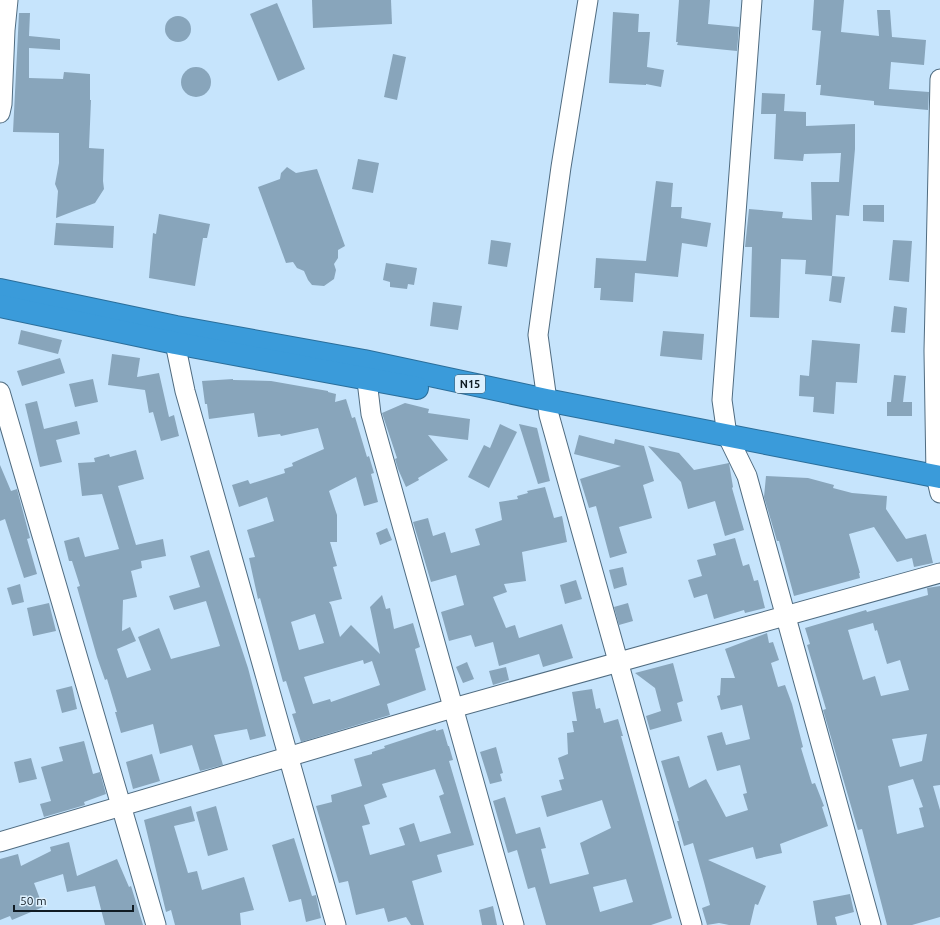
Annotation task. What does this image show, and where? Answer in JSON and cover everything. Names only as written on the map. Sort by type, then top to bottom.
[{"type":"highway","name":"N15","points":[[0,290],[175,335]]},
{"type":"highway","name":"N15","points":[[0,306],[175,335],[365,370],[939,485]]},
{"type":"street","points":[[0,113],[8,0]]},
{"type":"street","points":[[588,0],[561,167],[538,335],[548,407],[692,925]]},
{"type":"street","points":[[752,0],[722,400],[731,443],[747,476],[784,616],[871,925]]},
{"type":"street","points":[[939,485],[934,351],[940,79]]},
{"type":"street","points":[[175,335],[185,391],[336,925]]},
{"type":"street","points":[[365,370],[371,414],[514,925]]},
{"type":"street","points":[[0,392],[156,925]]},
{"type":"street","points":[[0,842],[453,708],[940,573]]},
{"type":"building","points":[[312,0],[391,0],[392,24],[313,28]]},
{"type":"building","points":[[679,0],[710,0],[708,24],[739,27],[737,51],[677,45]]},
{"type":"building","points":[[814,0],[844,0],[841,32],[879,36],[877,10],[890,10],[892,37],[926,40],[924,65],[891,62],[889,89],[929,92],[928,110],[874,105],[874,101],[820,95],[821,85],[816,85],[821,31],[812,30]]},
{"type":"building","points":[[277,3],[305,69],[278,81],[250,14]]},
{"type":"building","points":[[613,12],[639,14],[638,32],[650,32],[647,67],[664,70],[661,87],[646,84],[609,83]]},
{"type":"building","points":[[19,13],[30,13],[29,36],[60,39],[60,50],[29,48],[29,78],[63,79],[64,72],[90,74],[91,100],[89,148],[104,149],[104,189],[95,203],[56,218],[58,191],[55,184],[59,163],[59,133],[13,132]]},
{"type":"building","points":[[178,16],[188,19],[191,29],[188,39],[178,42],[168,39],[165,29],[168,19]]},
{"type":"building","points":[[393,54],[406,57],[397,100],[384,97]]},
{"type":"building","points":[[196,67],[206,72],[211,82],[206,92],[196,97],[186,92],[181,82],[186,72]]},
{"type":"building","points":[[762,93],[785,94],[784,111],[806,112],[806,126],[855,124],[855,149],[849,216],[836,215],[832,276],[805,274],[806,260],[781,259],[779,318],[750,317],[752,247],[745,247],[749,209],[783,212],[782,218],[812,220],[811,182],[839,182],[841,153],[804,154],[803,161],[774,159],[776,114],[761,114]]},
{"type":"building","points":[[358,159],[379,163],[373,193],[352,189]]},
{"type":"building","points":[[287,167],[296,173],[317,169],[345,246],[338,250],[338,258],[334,264],[336,270],[334,279],[324,286],[312,285],[304,271],[297,268],[293,262],[286,263],[258,187],[280,179],[281,173]]},
{"type":"building","points":[[656,181],[673,183],[671,207],[682,207],[681,218],[711,223],[707,247],[682,243],[678,277],[635,273],[633,302],[600,300],[601,288],[594,288],[596,258],[646,261]]},
{"type":"building","points":[[863,205],[884,205],[884,222],[863,221]]},
{"type":"building","points":[[159,214],[210,224],[207,238],[203,238],[195,286],[149,278],[153,233],[156,234]]},
{"type":"building","points":[[56,223],[114,226],[113,248],[54,245]]},
{"type":"building","points":[[491,240],[511,243],[507,267],[488,264]]},
{"type":"building","points":[[893,240],[912,241],[909,282],[889,280]]},
{"type":"building","points":[[386,263],[417,268],[414,285],[408,284],[407,289],[390,287],[390,282],[383,280]]},
{"type":"building","points":[[832,276],[845,277],[841,303],[829,301]]},
{"type":"building","points":[[433,302],[462,306],[458,330],[430,326]]},
{"type":"building","points":[[894,306],[907,308],[905,333],[891,332]]},
{"type":"building","points":[[21,330],[62,340],[58,354],[18,344]]},
{"type":"building","points":[[663,331],[704,334],[702,360],[660,356]]},
{"type":"building","points":[[812,340],[860,344],[857,383],[836,382],[834,414],[813,412],[814,397],[799,396],[800,375],[809,376]]},
{"type":"building","points":[[112,354],[140,358],[137,377],[159,373],[169,417],[174,415],[179,436],[161,441],[153,412],[149,413],[145,390],[108,385]]},
{"type":"building","points":[[60,358],[65,373],[22,386],[17,371]]},
{"type":"building","points":[[894,375],[906,376],[903,402],[912,402],[912,416],[887,416],[887,402],[891,402]]},
{"type":"building","points":[[93,379],[98,402],[75,407],[69,384]]},
{"type":"building","points":[[233,379],[271,381],[328,391],[336,394],[335,402],[346,399],[352,418],[355,417],[367,457],[369,456],[374,473],[371,474],[378,502],[364,506],[356,477],[329,491],[337,515],[337,542],[330,542],[337,566],[333,567],[342,599],[329,602],[340,637],[351,625],[380,654],[370,607],[382,595],[386,609],[390,608],[394,629],[413,623],[420,647],[415,649],[426,690],[387,704],[390,715],[301,742],[292,714],[296,713],[286,681],[283,682],[260,598],[258,599],[249,558],[255,557],[247,530],[274,521],[267,497],[239,507],[232,485],[248,480],[250,484],[285,473],[284,469],[293,466],[292,463],[324,449],[318,428],[281,436],[280,434],[258,437],[254,413],[209,419],[207,404],[205,404],[202,381]],"holes":[[[315,614],[324,643],[299,650],[291,622]],[[363,660],[364,664],[372,661],[380,685],[331,702],[330,699],[313,704],[304,677]]]},
{"type":"building","points":[[37,401],[44,429],[77,421],[80,434],[56,440],[62,462],[40,467],[25,404]]},
{"type":"building","points":[[405,403],[429,409],[428,413],[470,419],[468,440],[428,435],[448,460],[406,487],[398,469],[395,459],[397,458],[382,413]]},
{"type":"building","points":[[500,424],[517,432],[489,488],[468,477],[484,445],[490,448]]},
{"type":"building","points":[[519,424],[537,428],[550,481],[538,484]]},
{"type":"building","points":[[579,435],[614,444],[615,439],[644,446],[654,481],[643,485],[652,518],[619,527],[627,553],[610,558],[596,506],[589,508],[580,479],[621,466],[574,454]]},
{"type":"building","points":[[648,446],[679,453],[694,470],[729,463],[732,488],[744,530],[725,536],[715,501],[688,509],[681,482]]},
{"type":"building","points":[[136,450],[144,479],[118,486],[136,545],[163,539],[166,556],[141,561],[142,568],[131,571],[137,597],[123,600],[122,631],[130,627],[136,641],[117,649],[127,678],[151,670],[138,637],[159,628],[171,659],[220,646],[206,601],[174,610],[169,596],[200,587],[190,556],[209,550],[248,668],[266,736],[250,740],[247,729],[214,735],[223,765],[200,771],[192,745],[160,754],[153,724],[121,733],[115,712],[117,712],[107,679],[105,680],[97,657],[77,587],[80,586],[72,561],[69,561],[64,541],[79,537],[85,557],[119,549],[102,494],[82,496],[78,463],[95,462],[94,458],[109,454],[110,457]]},
{"type":"building","points":[[0,465],[11,491],[17,489],[30,538],[27,539],[37,574],[24,578],[5,519],[0,521]]},
{"type":"building","points":[[766,476],[808,478],[834,485],[833,488],[852,493],[887,496],[886,509],[906,539],[926,534],[933,563],[914,567],[912,558],[897,562],[874,527],[849,534],[860,573],[860,578],[794,596],[779,541],[777,541],[764,497]]},
{"type":"building","points":[[545,487],[554,518],[562,516],[567,542],[522,552],[526,581],[504,584],[507,592],[493,597],[506,628],[515,625],[519,638],[562,624],[573,658],[543,667],[539,654],[499,666],[493,642],[475,647],[471,635],[449,641],[441,612],[464,605],[456,575],[431,582],[413,522],[428,518],[433,536],[445,532],[451,553],[480,545],[475,529],[502,520],[499,502],[518,499],[517,496],[528,493],[527,491]]},
{"type":"building","points":[[387,528],[392,540],[380,545],[376,533]]},
{"type":"building","points":[[735,538],[743,566],[749,564],[754,581],[758,580],[765,608],[745,613],[744,610],[714,619],[707,594],[694,598],[688,580],[702,576],[697,560],[716,555],[713,544]]},
{"type":"building","points":[[623,567],[627,585],[614,589],[609,570]]},
{"type":"building","points":[[576,580],[582,599],[565,604],[560,585]]},
{"type":"building","points":[[20,584],[24,602],[12,605],[7,588]]},
{"type":"building","points":[[940,586],[940,785],[933,786],[940,810],[940,917],[912,925],[887,925],[862,829],[858,830],[823,710],[826,709],[807,645],[810,644],[805,628],[866,610],[867,612],[928,595],[927,588]],"holes":[[[873,623],[875,631],[877,630],[887,664],[900,660],[909,690],[881,696],[875,676],[863,680],[848,630]],[[927,734],[922,761],[900,767],[892,739]],[[913,779],[923,807],[919,808],[924,827],[897,834],[888,786]]]},
{"type":"building","points":[[49,603],[56,631],[33,636],[27,608]]},
{"type":"building","points":[[628,603],[633,621],[619,625],[614,607]]},
{"type":"building","points":[[767,633],[769,643],[773,642],[779,660],[771,663],[778,687],[785,685],[792,704],[803,747],[801,748],[812,784],[815,783],[824,806],[822,807],[828,826],[780,844],[782,853],[756,859],[753,847],[708,860],[766,886],[758,905],[755,904],[750,925],[729,925],[719,923],[707,925],[702,908],[710,905],[704,882],[693,843],[684,846],[677,821],[679,821],[661,761],[679,756],[689,788],[706,779],[726,817],[748,810],[743,794],[747,793],[740,765],[717,771],[707,736],[722,732],[726,745],[750,739],[742,705],[721,710],[717,696],[720,695],[721,678],[735,678],[725,649]]},
{"type":"building","points":[[467,662],[474,679],[463,683],[456,667]]},
{"type":"building","points":[[673,663],[683,701],[677,703],[682,721],[650,730],[646,716],[661,711],[655,688],[635,673]]},
{"type":"building","points":[[506,667],[509,680],[493,685],[489,671]]},
{"type":"building","points":[[72,686],[77,709],[62,713],[56,690]]},
{"type":"building","points":[[592,689],[596,709],[600,708],[604,723],[618,719],[623,736],[621,736],[672,918],[651,925],[546,925],[535,887],[528,889],[517,850],[508,853],[493,801],[505,797],[516,834],[540,827],[546,848],[541,849],[550,884],[589,874],[580,843],[611,828],[602,800],[547,817],[541,796],[562,790],[559,780],[564,779],[558,758],[568,754],[567,733],[574,732],[572,721],[577,721],[572,692]],"holes":[[[626,879],[633,902],[600,912],[593,887]]]},
{"type":"building","points":[[436,729],[436,731],[443,729],[453,760],[449,761],[474,845],[437,855],[442,872],[412,881],[424,925],[411,925],[406,917],[388,922],[384,908],[356,915],[348,881],[339,883],[316,806],[332,802],[331,795],[362,786],[354,759],[372,754],[372,752],[385,748],[384,746]],"holes":[[[435,769],[444,794],[439,796],[451,833],[420,842],[414,823],[399,828],[405,845],[370,855],[362,826],[370,824],[364,805],[387,797],[382,784]]]},
{"type":"building","points":[[84,741],[93,774],[100,772],[106,794],[84,802],[85,805],[44,817],[40,804],[51,801],[41,767],[63,761],[59,747]]},
{"type":"building","points":[[496,747],[503,773],[500,774],[502,781],[490,784],[480,752]]},
{"type":"building","points":[[152,754],[160,781],[133,789],[126,762]]},
{"type":"building","points":[[31,758],[37,779],[19,783],[14,762]]},
{"type":"building","points":[[191,806],[195,821],[174,826],[188,873],[197,871],[202,890],[244,877],[254,910],[240,913],[241,925],[175,925],[171,910],[166,912],[144,820]]},
{"type":"building","points":[[216,806],[228,850],[208,856],[196,812]]},
{"type":"building","points":[[294,838],[312,896],[316,895],[321,918],[306,922],[301,899],[289,902],[272,845]]},
{"type":"building","points":[[69,842],[77,876],[117,859],[129,887],[131,886],[143,925],[105,925],[95,886],[67,892],[63,874],[34,883],[43,907],[12,920],[10,916],[0,920],[0,859],[18,854],[21,866],[51,851],[50,847]]},
{"type":"building","points":[[850,894],[854,912],[835,917],[837,925],[817,925],[813,901]]},
{"type":"building","points":[[493,906],[497,925],[482,925],[479,910]]}]
